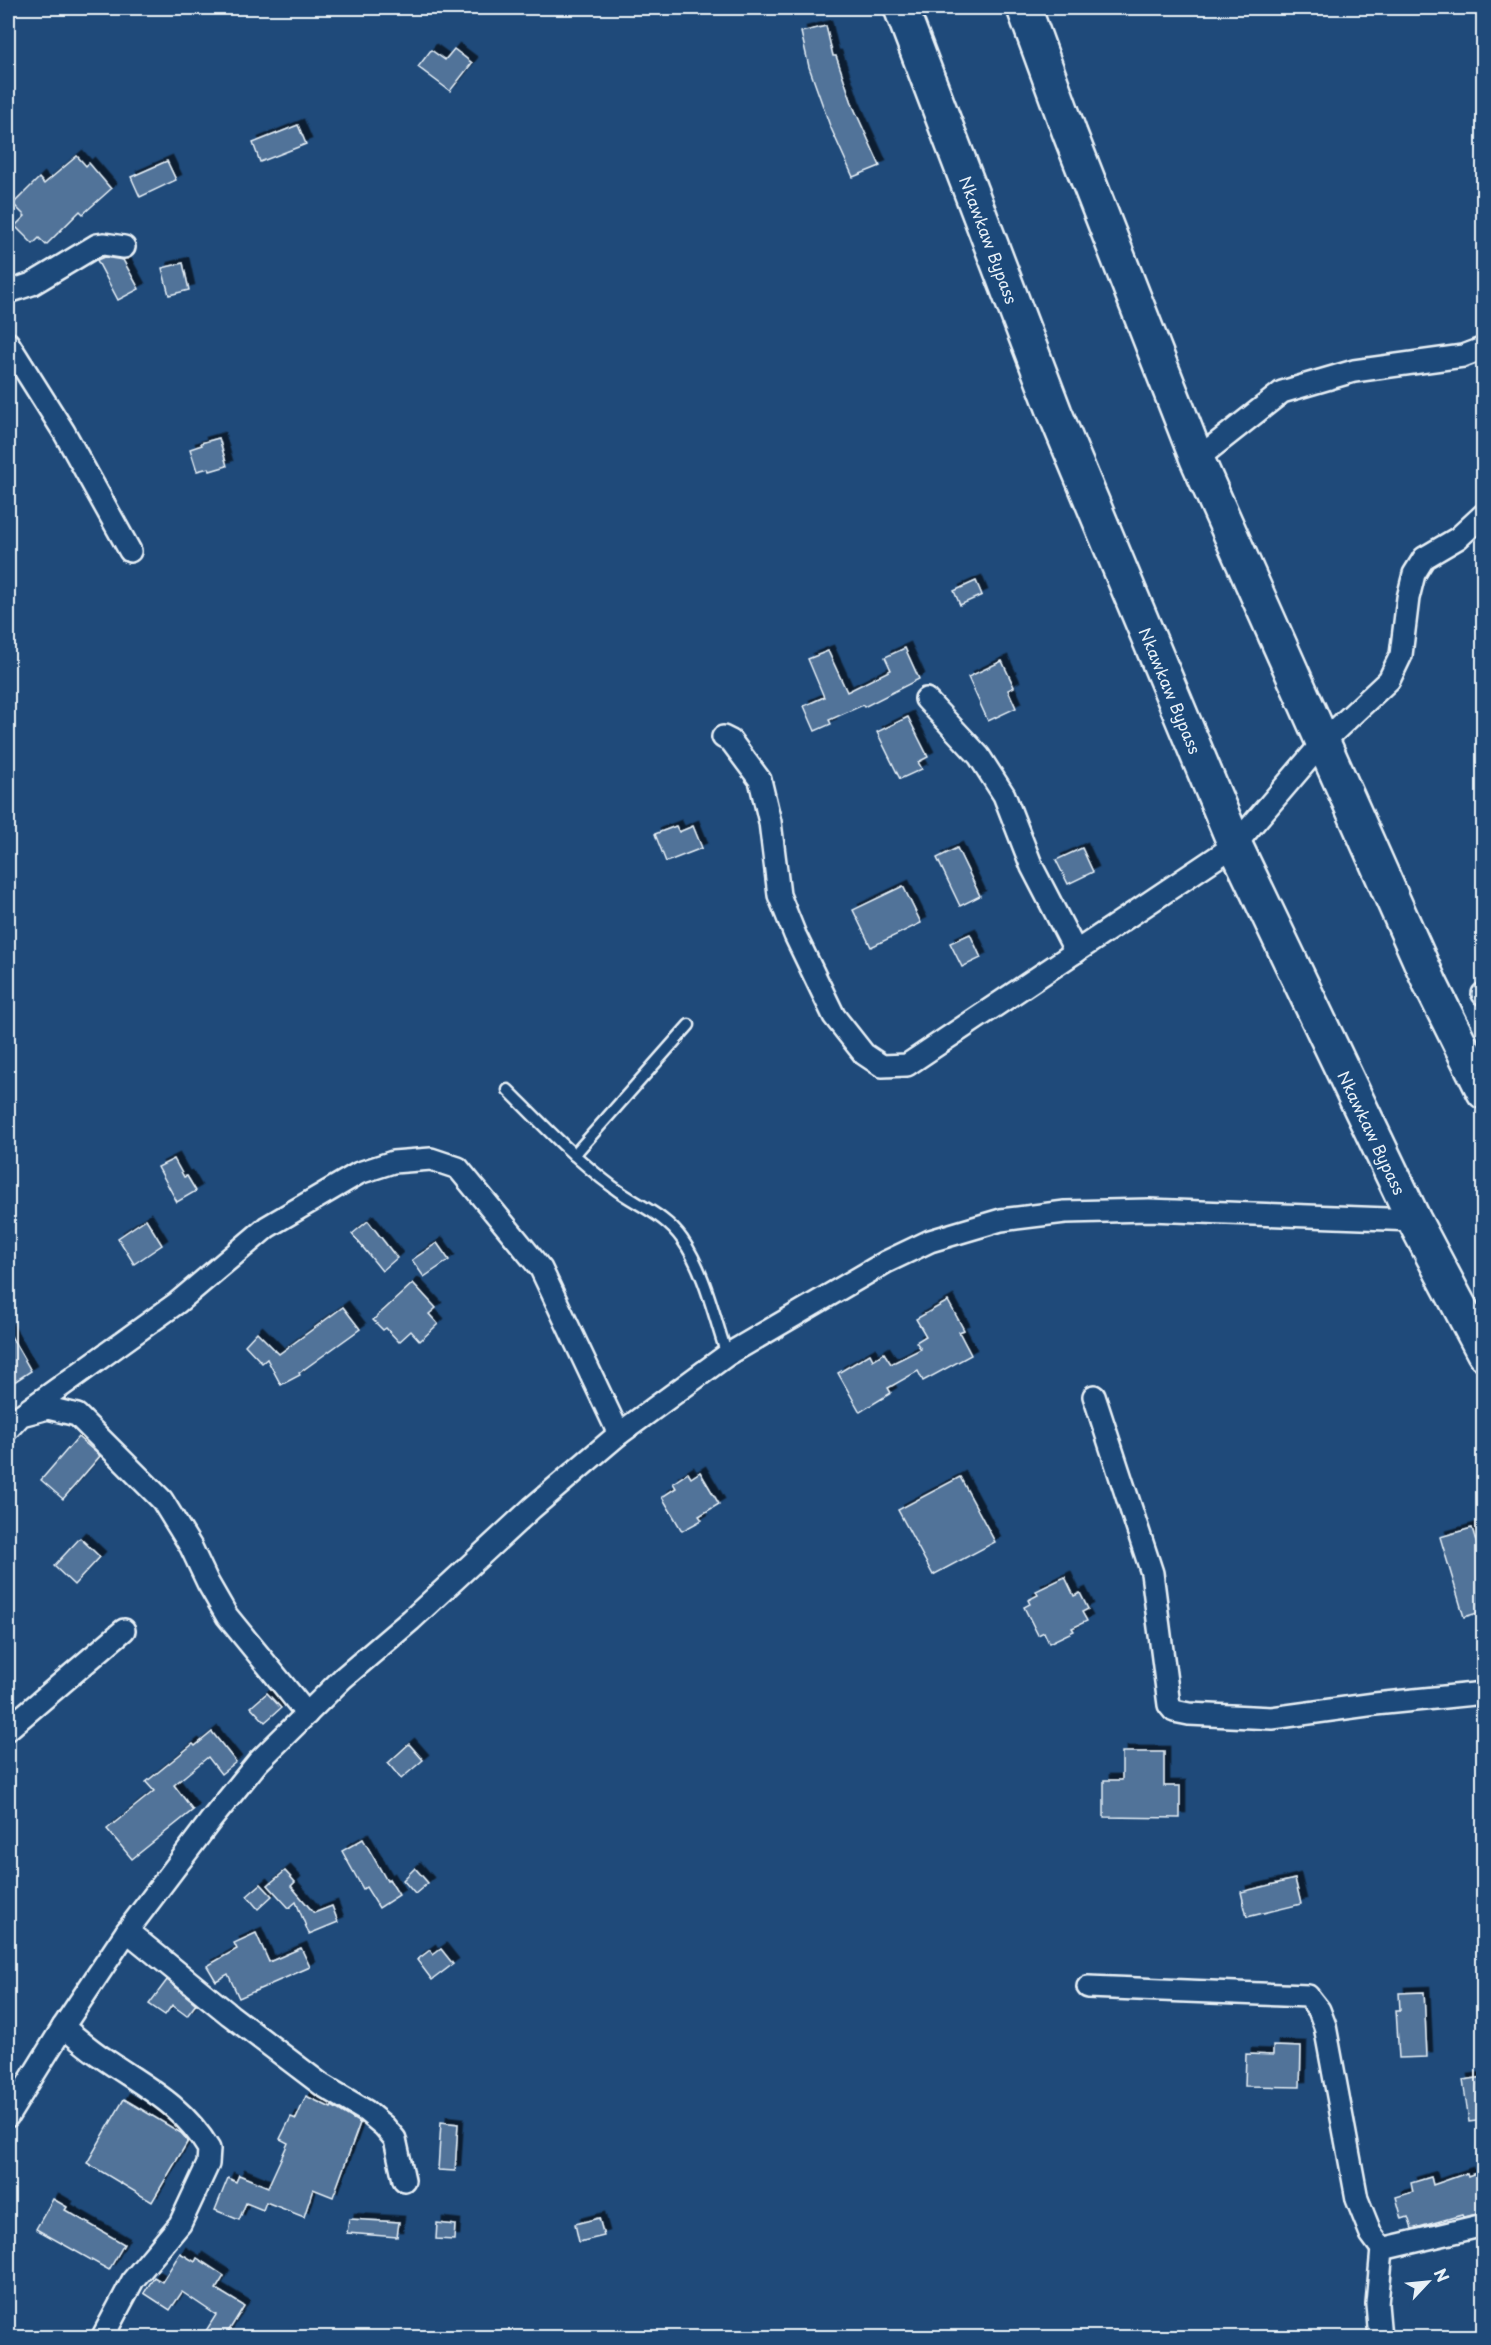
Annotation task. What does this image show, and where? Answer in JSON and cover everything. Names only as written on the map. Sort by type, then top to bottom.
[{"type":"highway","name":"Nkawkaw Bypass","points":[[901,8],[1054,413],[1235,845],[1414,1220],[1484,1353]]},
{"type":"highway","points":[[1024,8],[1070,134],[1197,459],[1430,983],[1484,1092]]},
{"type":"street","points":[[8,292],[32,284],[97,246],[104,244],[124,247]]},
{"type":"street","points":[[8,343],[64,432],[130,551]]},
{"type":"street","points":[[1197,459],[1282,392],[1354,371],[1463,356],[1484,348]]},
{"type":"street","points":[[723,737],[731,741],[760,780],[770,822],[779,895],[834,1016],[864,1054],[882,1066],[907,1065],[1235,845],[1323,742],[1389,680],[1401,655],[1408,598],[1414,574],[1424,558],[1458,538],[1484,514]]},
{"type":"street","points":[[926,699],[979,756],[1004,795],[1032,867],[1076,952]]},
{"type":"street","points":[[14,1422],[177,1303],[267,1227],[359,1173],[393,1162],[431,1158],[458,1168],[541,1269],[619,1434]]},
{"type":"street","points":[[8,2116],[63,2026],[127,1931],[252,1770],[343,1678],[411,1620],[532,1508],[619,1434],[727,1354],[886,1262],[930,1241],[1001,1220],[1065,1212],[1149,1210],[1414,1220]]},
{"type":"street","points":[[1094,1396],[1152,1573],[1169,1705],[1174,1711],[1189,1714],[1272,1718],[1375,1704],[1484,1693]]},
{"type":"street","points":[[14,1422],[48,1407],[77,1415],[162,1500],[192,1546],[208,1583],[227,1616],[307,1714]]},
{"type":"street","points":[[8,1729],[124,1630]]},
{"type":"street","points":[[127,1931],[322,2085],[366,2111],[384,2126],[395,2139],[404,2180]]},
{"type":"street","points":[[1088,1987],[1308,1996],[1319,2010],[1325,2026],[1357,2199],[1371,2234],[1382,2250],[1377,2304],[1380,2337]]},
{"type":"street","points":[[63,2026],[102,2057],[148,2086],[183,2114],[209,2149],[208,2164],[180,2224],[133,2280],[102,2337]]},
{"type":"street","points":[[1382,2250],[1484,2225]]},
{"type":"lane","points":[[574,1155],[689,1025]]},
{"type":"lane","points":[[508,1090],[574,1155],[614,1188],[662,1218],[682,1238],[698,1267],[727,1354]]},
{"type":"building","points":[[826,26],[833,56],[836,56],[853,106],[880,166],[853,177],[830,126],[809,67],[801,32]]},
{"type":"building","points":[[454,49],[472,63],[450,91],[418,67],[431,50],[445,60]]},
{"type":"building","points":[[298,125],[306,144],[260,162],[253,143]]},
{"type":"building","points":[[77,156],[86,166],[89,163],[111,189],[83,214],[80,211],[46,245],[39,238],[33,244],[15,226],[25,216],[13,204],[39,178],[44,184]]},
{"type":"building","points":[[167,161],[176,180],[140,197],[131,177]]},
{"type":"building","points":[[104,257],[123,260],[139,289],[118,300],[97,260]]},
{"type":"building","points":[[183,263],[189,290],[169,295],[162,268]]},
{"type":"building","points":[[219,438],[227,466],[210,471],[209,468],[197,471],[190,449]]},
{"type":"building","points":[[976,581],[982,595],[960,605],[954,591]]},
{"type":"building","points":[[905,648],[919,679],[864,707],[863,705],[829,720],[831,724],[815,731],[804,706],[824,697],[808,659],[828,651],[847,692],[891,670],[885,657]]},
{"type":"building","points":[[1002,661],[1014,687],[1008,690],[1016,708],[988,721],[968,677]]},
{"type":"building","points":[[908,717],[928,757],[918,762],[922,769],[900,779],[877,732]]},
{"type":"building","points":[[676,826],[679,832],[693,826],[702,848],[666,862],[655,834]]},
{"type":"building","points":[[957,848],[980,896],[960,906],[937,858]]},
{"type":"building","points":[[1082,848],[1093,872],[1068,884],[1056,860]]},
{"type":"building","points":[[903,886],[921,923],[871,947],[853,910]]},
{"type":"building","points":[[970,934],[981,958],[962,967],[950,943]]},
{"type":"building","points":[[174,1159],[184,1177],[187,1176],[196,1191],[177,1202],[158,1167]]},
{"type":"building","points":[[146,1219],[162,1245],[134,1264],[118,1238]]},
{"type":"building","points":[[368,1221],[397,1258],[382,1271],[352,1234]]},
{"type":"building","points":[[437,1243],[449,1260],[424,1277],[412,1260]]},
{"type":"building","points":[[413,1283],[436,1308],[429,1314],[438,1324],[420,1341],[411,1331],[399,1342],[386,1328],[383,1330],[373,1320]]},
{"type":"building","points":[[948,1301],[964,1330],[959,1332],[971,1355],[923,1381],[918,1371],[888,1388],[891,1393],[860,1412],[838,1373],[870,1354],[873,1360],[884,1353],[891,1364],[921,1349],[916,1342],[926,1336],[916,1319]]},
{"type":"building","points":[[343,1307],[360,1329],[299,1373],[300,1375],[281,1385],[267,1359],[262,1363],[245,1345],[257,1332],[279,1354]]},
{"type":"building","points":[[8,1331],[31,1371],[8,1386]]},
{"type":"building","points":[[78,1437],[100,1456],[63,1499],[41,1480]]},
{"type":"building","points":[[700,1472],[719,1504],[699,1516],[702,1520],[682,1531],[662,1497],[676,1488],[673,1483],[688,1473],[691,1478]]},
{"type":"building","points":[[960,1477],[995,1542],[933,1575],[898,1510]]},
{"type":"building","points":[[1472,1528],[1484,1567],[1484,1611],[1464,1617],[1440,1537]]},
{"type":"building","points":[[80,1538],[100,1557],[74,1585],[54,1566]]},
{"type":"building","points":[[1065,1577],[1074,1596],[1080,1593],[1088,1609],[1082,1612],[1087,1621],[1072,1628],[1074,1631],[1049,1643],[1044,1632],[1038,1635],[1024,1607],[1030,1604],[1028,1600],[1038,1595],[1036,1591]]},
{"type":"building","points":[[267,1693],[281,1708],[265,1722],[251,1707]]},
{"type":"building","points":[[212,1732],[236,1762],[221,1774],[208,1757],[174,1785],[193,1810],[132,1859],[107,1829],[154,1791],[146,1782],[193,1744],[195,1746]]},
{"type":"building","points":[[409,1744],[423,1760],[401,1779],[388,1763]]},
{"type":"building","points":[[1122,1752],[1164,1752],[1164,1786],[1180,1786],[1180,1818],[1104,1817],[1104,1780],[1122,1780]]},
{"type":"building","points":[[363,1839],[387,1881],[389,1879],[399,1895],[379,1908],[366,1887],[363,1889],[342,1851]]},
{"type":"building","points":[[415,1868],[428,1883],[415,1894],[403,1880]]},
{"type":"building","points":[[285,1871],[295,1882],[291,1886],[314,1913],[332,1906],[338,1922],[309,1934],[296,1902],[289,1908],[268,1885]]},
{"type":"building","points":[[1295,1879],[1301,1904],[1247,1917],[1241,1892]]},
{"type":"building","points":[[261,1884],[272,1896],[258,1909],[247,1896]]},
{"type":"building","points":[[256,1933],[269,1962],[301,1948],[310,1967],[239,1998],[228,1974],[216,1981],[207,1966],[237,1949],[234,1943]]},
{"type":"building","points":[[441,1949],[453,1964],[432,1980],[417,1960],[430,1950],[433,1955]]},
{"type":"building","points":[[167,1980],[196,2004],[187,2016],[172,2005],[165,2015],[149,2004]]},
{"type":"building","points":[[1424,1992],[1427,2057],[1399,2058],[1396,2010],[1400,2010],[1399,1993]]},
{"type":"building","points":[[1273,2046],[1301,2047],[1300,2087],[1245,2086],[1246,2054],[1273,2055]]},
{"type":"building","points":[[1484,2077],[1484,2120],[1469,2122],[1463,2080]]},
{"type":"building","points":[[306,2096],[331,2108],[332,2106],[360,2123],[333,2197],[313,2189],[304,2217],[266,2202],[263,2210],[246,2203],[239,2220],[215,2210],[228,2178],[236,2182],[239,2175],[268,2187],[288,2143],[280,2139],[291,2117],[296,2119]]},
{"type":"building","points":[[124,2099],[181,2133],[188,2141],[152,2202],[87,2163]]},
{"type":"building","points":[[441,2122],[458,2124],[455,2171],[438,2170]]},
{"type":"building","points":[[1484,2170],[1484,2213],[1463,2217],[1462,2215],[1412,2229],[1408,2217],[1402,2219],[1396,2197],[1413,2192],[1411,2183],[1431,2177],[1433,2185],[1467,2173],[1468,2176]]},
{"type":"building","points":[[53,2199],[67,2207],[65,2210],[124,2244],[109,2270],[36,2229]]},
{"type":"building","points":[[599,2218],[604,2236],[579,2242],[575,2224]]},
{"type":"building","points":[[349,2219],[399,2222],[397,2237],[347,2233]]},
{"type":"building","points":[[437,2223],[455,2225],[454,2240],[436,2239]]},
{"type":"building","points":[[180,2253],[195,2262],[197,2258],[224,2276],[216,2289],[244,2306],[225,2337],[202,2337],[216,2315],[182,2292],[170,2310],[144,2293],[154,2277],[162,2282]]}]
